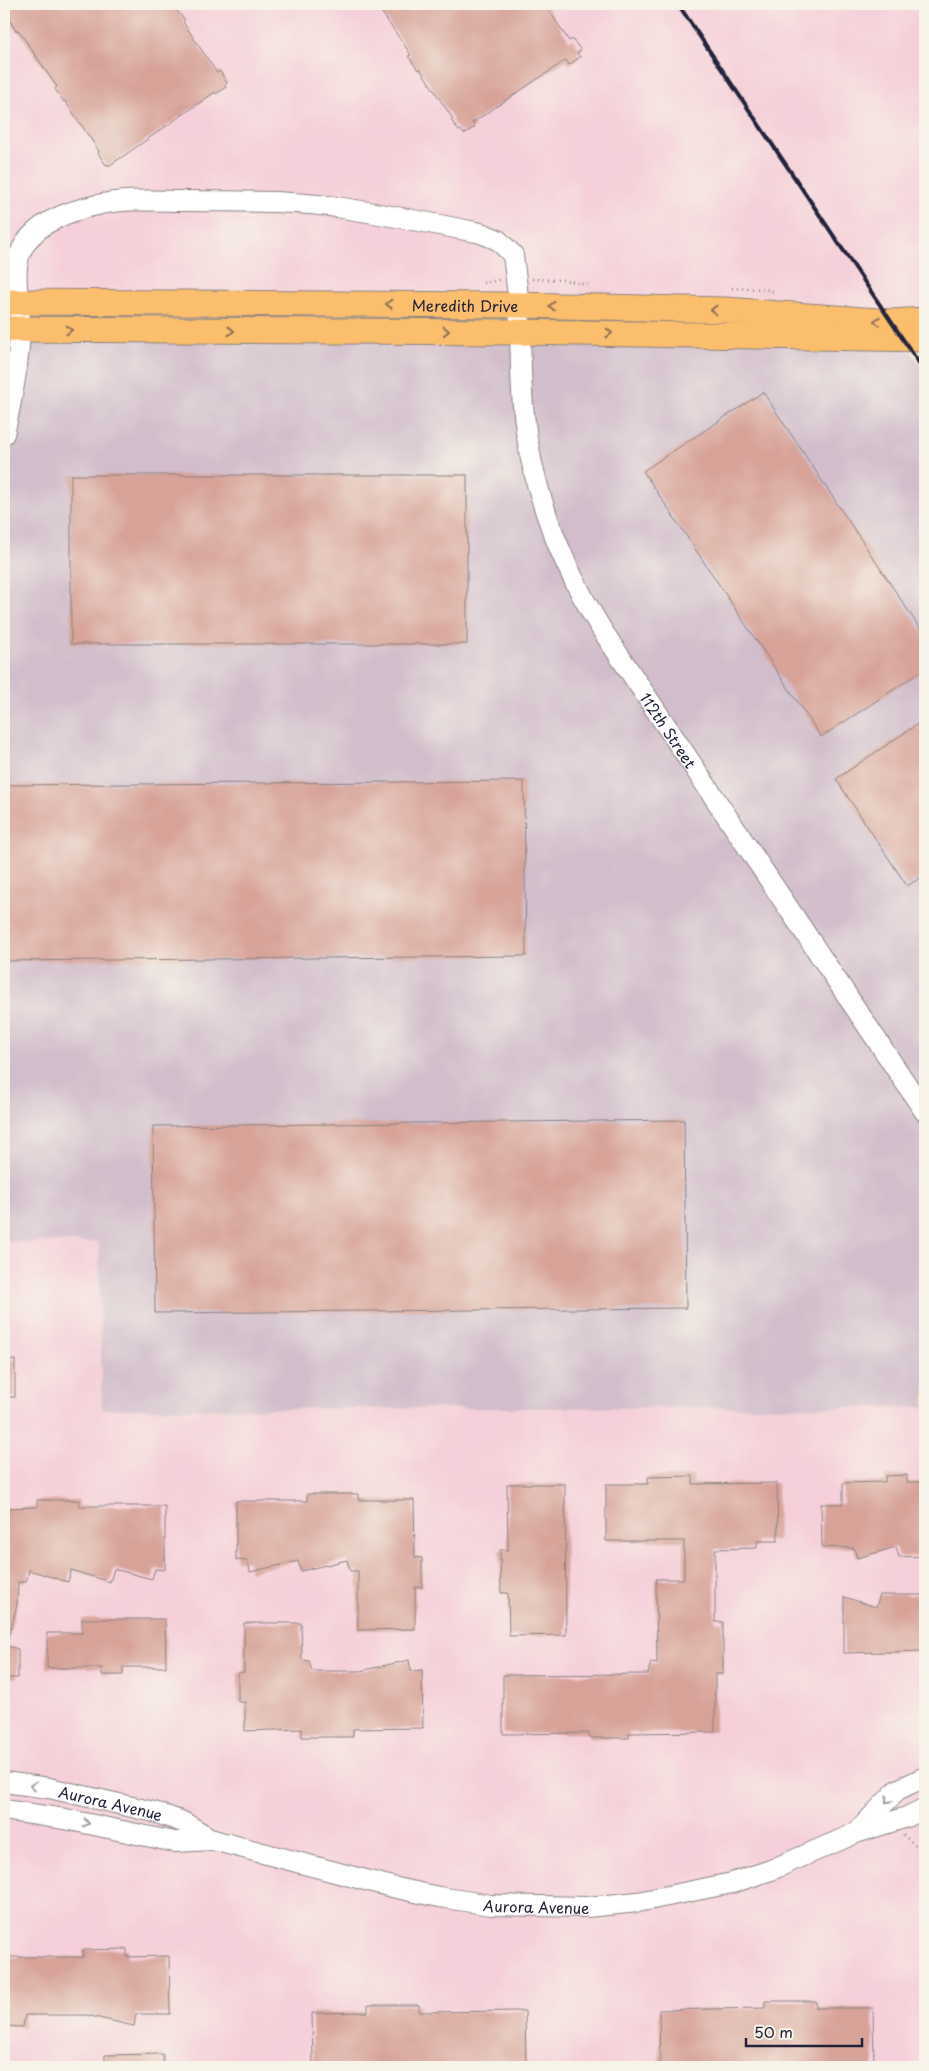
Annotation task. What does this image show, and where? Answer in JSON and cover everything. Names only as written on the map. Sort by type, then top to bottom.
[{"type":"main road","name":"Meredith Drive","points":[[11,302],[519,305],[726,310],[891,322],[925,320]]},
{"type":"main road","name":"Meredith Drive","points":[[12,330],[519,332],[925,339]]},
{"type":"street","name":"112th Street","points":[[5,427],[11,406],[11,302],[21,253],[34,233],[50,221],[98,204],[156,201],[249,202],[341,207],[481,233],[498,240],[513,255],[519,305],[523,408],[531,459],[547,517],[563,558],[586,604],[925,1112]]},
{"type":"street","name":"Aurora Avenue","points":[[856,1833],[897,1790],[925,1777]]},
{"type":"street","name":"Aurora Avenue","points":[[4,1782],[87,1795],[154,1812],[183,1822],[213,1840],[392,1887],[439,1897],[492,1905],[587,1907],[638,1902],[732,1883],[772,1870],[856,1833],[894,1821],[925,1808]]},
{"type":"street","name":"Aurora Avenue","points":[[4,1810],[65,1819],[175,1842],[213,1840]]},
{"type":"path","points":[[894,1821],[908,1842],[915,1846],[925,1846]]},
{"type":"shaded area","points":[[4,4],[925,4],[925,320],[4,302]]},
{"type":"shaded area","points":[[20,329],[903,339],[925,372],[925,1407],[102,1409],[99,1242],[4,1242],[4,434]]},
{"type":"shaded area","points":[[4,1242],[99,1242],[102,1409],[925,1407],[925,2067],[4,2067]]},
{"type":"building","points":[[4,4],[171,4],[185,20],[183,22],[217,73],[220,71],[227,83],[226,87],[216,94],[215,92],[109,166],[108,164],[106,165],[98,153],[99,151],[55,89],[57,87],[18,30],[16,31],[9,19],[11,18],[4,8]]},
{"type":"building","points":[[376,4],[545,4],[569,41],[572,39],[581,50],[577,53],[580,57],[569,65],[566,60],[472,123],[475,127],[464,134],[461,130],[459,131],[451,120],[453,119],[420,69],[418,70],[408,56],[411,55]]},
{"type":"building","points":[[763,392],[925,636],[925,669],[821,737],[643,471]]},
{"type":"building","points":[[71,475],[467,475],[467,644],[71,644]]},
{"type":"building","points":[[925,719],[925,875],[907,886],[836,779]]},
{"type":"building","points":[[524,781],[526,956],[4,961],[4,785]]},
{"type":"building","points":[[684,1120],[686,1308],[155,1313],[153,1126]]},
{"type":"building","points":[[4,1360],[15,1360],[15,1397],[4,1397]]},
{"type":"building","points":[[907,1475],[907,1482],[925,1482],[925,1556],[899,1557],[896,1547],[857,1558],[854,1548],[822,1547],[821,1504],[843,1504],[843,1483],[885,1482],[885,1476]]},
{"type":"building","points":[[693,1476],[693,1484],[777,1483],[778,1541],[757,1541],[757,1548],[715,1549],[715,1622],[723,1622],[723,1674],[715,1674],[715,1732],[629,1733],[629,1738],[589,1738],[589,1733],[503,1734],[503,1675],[648,1674],[651,1662],[657,1663],[656,1579],[684,1579],[684,1541],[606,1541],[606,1484],[648,1484],[648,1477]]},
{"type":"building","points":[[507,1484],[565,1484],[566,1635],[509,1636],[508,1593],[501,1593],[500,1550],[508,1550]]},
{"type":"building","points":[[307,1494],[358,1494],[358,1500],[414,1500],[415,1557],[422,1558],[422,1587],[415,1587],[415,1629],[358,1630],[358,1571],[350,1571],[347,1560],[301,1571],[298,1561],[250,1572],[248,1561],[236,1560],[236,1501],[307,1501]]},
{"type":"building","points":[[37,1500],[79,1500],[79,1506],[165,1506],[165,1570],[155,1569],[152,1579],[114,1569],[110,1582],[71,1570],[68,1582],[29,1570],[26,1582],[18,1582],[17,1605],[8,1640],[4,1640],[4,1508],[37,1507]]},
{"type":"building","points":[[880,1595],[925,1595],[925,1651],[844,1653],[844,1597],[876,1607]]},
{"type":"building","points":[[82,1619],[165,1619],[166,1667],[123,1667],[123,1675],[102,1675],[102,1668],[47,1668],[47,1633],[82,1633]]},
{"type":"building","points":[[244,1623],[301,1623],[302,1660],[309,1661],[312,1671],[360,1671],[409,1660],[411,1671],[422,1670],[423,1728],[353,1729],[353,1737],[302,1737],[302,1729],[245,1731],[245,1702],[238,1702],[238,1673],[244,1672]]},
{"type":"building","points":[[4,1645],[18,1649],[18,1678],[4,1678]]},
{"type":"building","points":[[127,1949],[127,1957],[169,1956],[170,2014],[136,2014],[134,2026],[86,2015],[25,2015],[23,2027],[4,2026],[4,1957],[83,1957],[83,1950]]},
{"type":"building","points":[[765,2001],[816,2001],[816,2008],[873,2008],[874,2067],[803,2067],[803,2065],[660,2067],[659,2010],[765,2008]]},
{"type":"building","points":[[368,2005],[419,2005],[419,2012],[525,2011],[526,2067],[313,2067],[312,2013],[368,2012]]},
{"type":"building","points":[[163,2054],[163,2067],[105,2067],[105,2055]]},
{"type":"railway","points":[[678,4],[925,372]]}]
